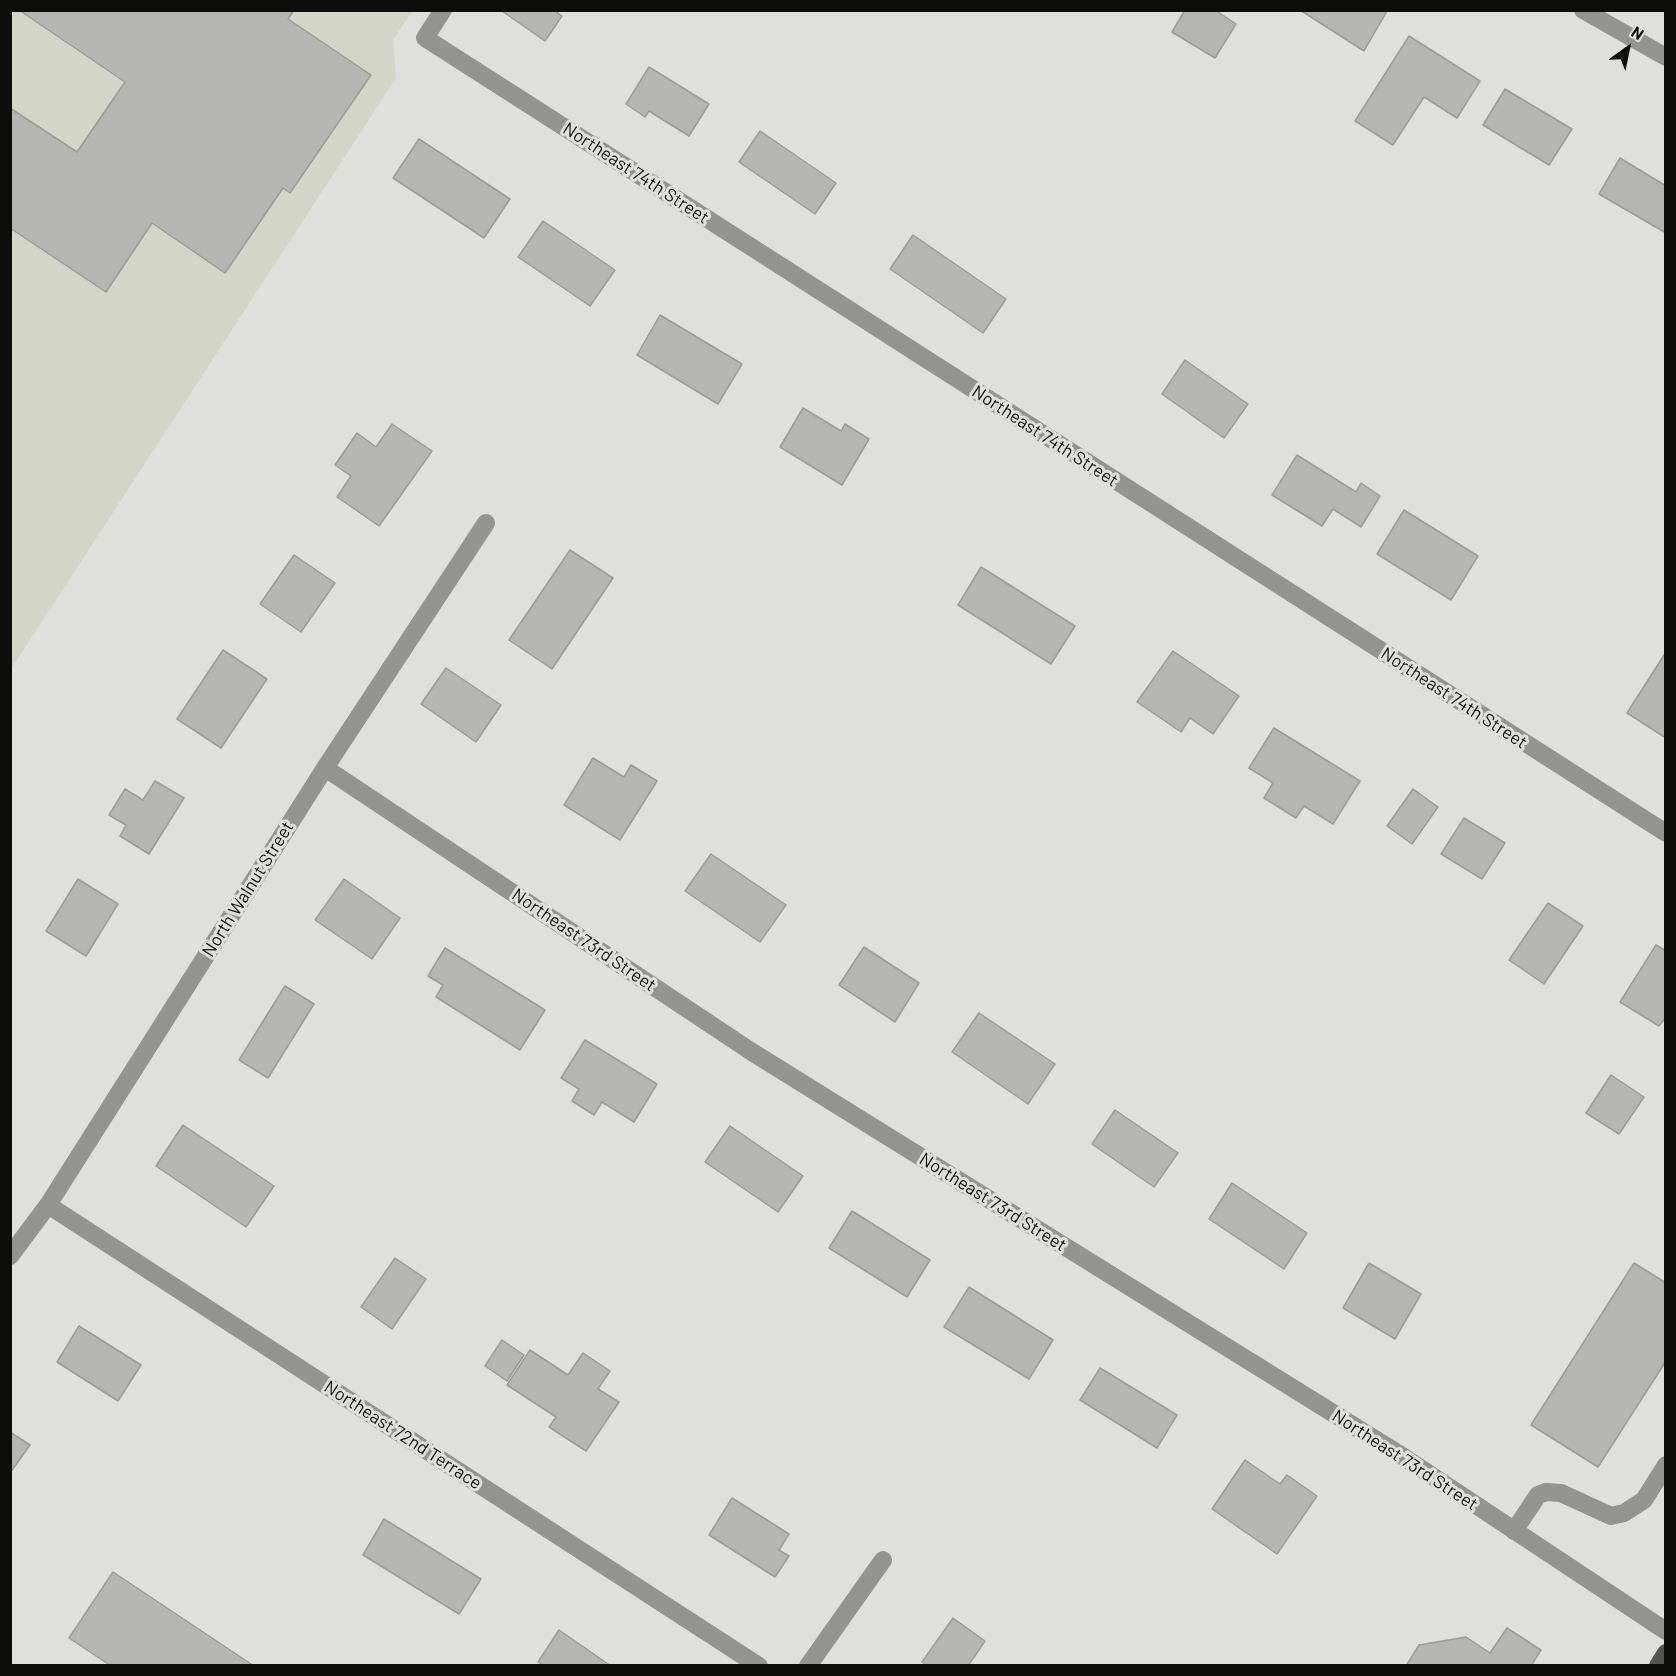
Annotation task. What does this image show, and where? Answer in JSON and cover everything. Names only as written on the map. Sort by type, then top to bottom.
[{"type":"main road","points":[[1658,1665],[1665,1653]]},
{"type":"street","name":"Northeast 74th Street","points":[[443,10],[425,38],[1665,833]]},
{"type":"street","points":[[1583,10],[1665,57]]},
{"type":"street","name":"North Walnut Street","points":[[10,1256],[48,1205],[325,768],[486,523]]},
{"type":"street","name":"Northeast 73rd Street","points":[[325,768],[752,1052],[1401,1456],[1665,1631]]},
{"type":"street","name":"Northeast 72nd Terrace","points":[[48,1205],[759,1665]]},
{"type":"street","points":[[1514,1531],[1538,1495],[1546,1492],[1562,1493],[1611,1516],[1624,1514],[1644,1500],[1665,1465]]},
{"type":"street","points":[[808,1665],[883,1560]]},
{"type":"shaded area","points":[[11,11],[412,11],[393,40],[396,78],[11,669]]},
{"type":"building","points":[[19,10],[294,10],[288,19],[371,75],[290,193],[283,188],[225,273],[152,223],[106,292],[10,228],[10,108],[77,152],[125,82]]},
{"type":"building","points":[[554,10],[562,16],[545,41],[502,11]]},
{"type":"building","points":[[1185,10],[1215,10],[1236,24],[1215,58],[1172,32]]},
{"type":"building","points":[[1300,10],[1387,10],[1387,11],[1364,51]]},
{"type":"building","points":[[1409,36],[1480,81],[1457,118],[1424,97],[1393,145],[1355,121]]},
{"type":"building","points":[[649,67],[709,104],[689,136],[649,111],[645,117],[626,104]]},
{"type":"building","points":[[1505,89],[1572,129],[1549,165],[1483,125]]},
{"type":"building","points":[[760,131],[836,183],[815,214],[739,162]]},
{"type":"building","points":[[419,139],[510,199],[484,238],[393,178]]},
{"type":"building","points":[[1620,158],[1666,186],[1666,233],[1599,194]]},
{"type":"building","points":[[543,221],[615,270],[590,306],[518,257]]},
{"type":"building","points":[[913,235],[1006,299],[983,333],[890,269]]},
{"type":"building","points":[[660,315],[742,364],[718,404],[637,355]]},
{"type":"building","points":[[1185,360],[1248,404],[1224,438],[1162,394]]},
{"type":"building","points":[[803,408],[841,431],[845,424],[869,439],[842,485],[780,447]]},
{"type":"building","points":[[392,424],[432,451],[379,526],[337,497],[351,476],[335,465],[357,433],[376,447]]},
{"type":"building","points":[[1297,455],[1356,492],[1361,483],[1380,496],[1361,527],[1333,509],[1322,526],[1272,495]]},
{"type":"building","points":[[1404,510],[1478,556],[1451,600],[1377,554]]},
{"type":"building","points":[[570,550],[613,578],[552,669],[509,640]]},
{"type":"building","points":[[294,555],[335,583],[301,632],[260,604]]},
{"type":"building","points":[[981,567],[1075,626],[1051,664],[958,605]]},
{"type":"building","points":[[223,650],[267,679],[221,748],[177,719]]},
{"type":"building","points":[[1173,651],[1239,696],[1213,734],[1190,718],[1181,732],[1137,702]]},
{"type":"building","points":[[1666,652],[1666,738],[1627,713]]},
{"type":"building","points":[[446,668],[501,705],[476,742],[421,704]]},
{"type":"building","points":[[1274,728],[1360,781],[1333,824],[1304,806],[1296,818],[1264,798],[1273,783],[1249,768]]},
{"type":"building","points":[[593,758],[624,777],[631,765],[657,781],[620,840],[564,805]]},
{"type":"building","points":[[155,781],[184,798],[149,854],[120,836],[126,825],[109,815],[125,789],[143,800]]},
{"type":"building","points":[[1413,789],[1438,807],[1412,844],[1387,826]]},
{"type":"building","points":[[1464,818],[1505,843],[1482,879],[1441,854]]},
{"type":"building","points":[[711,854],[786,905],[760,942],[685,891]]},
{"type":"building","points":[[78,879],[118,904],[86,956],[46,931]]},
{"type":"building","points":[[344,879],[400,918],[372,959],[315,920]]},
{"type":"building","points":[[1548,903],[1583,926],[1544,984],[1509,960]]},
{"type":"building","points":[[1656,945],[1666,951],[1666,1017],[1659,1026],[1620,1002]]},
{"type":"building","points":[[864,947],[919,983],[895,1022],[839,985]]},
{"type":"building","points":[[445,948],[545,1010],[520,1050],[436,997],[443,985],[428,976]]},
{"type":"building","points":[[285,986],[314,1004],[268,1078],[239,1060]]},
{"type":"building","points":[[979,1013],[1055,1064],[1028,1104],[952,1052]]},
{"type":"building","points":[[585,1040],[657,1084],[634,1122],[602,1102],[594,1115],[572,1101],[579,1089],[561,1078]]},
{"type":"building","points":[[1611,1075],[1644,1097],[1619,1134],[1586,1113]]},
{"type":"building","points":[[1115,1110],[1178,1153],[1154,1187],[1092,1144]]},
{"type":"building","points":[[183,1125],[274,1186],[246,1227],[156,1166]]},
{"type":"building","points":[[730,1126],[803,1176],[778,1212],[705,1162]]},
{"type":"building","points":[[1232,1183],[1307,1233],[1284,1269],[1209,1219]]},
{"type":"building","points":[[852,1211],[930,1260],[907,1297],[829,1248]]},
{"type":"building","points":[[395,1258],[426,1279],[392,1329],[361,1307]]},
{"type":"building","points":[[1369,1263],[1421,1294],[1395,1339],[1343,1308]]},
{"type":"building","points":[[1634,1263],[1666,1283],[1666,1361],[1598,1467],[1531,1425]]},
{"type":"building","points":[[969,1287],[1053,1340],[1029,1379],[944,1327]]},
{"type":"building","points":[[79,1326],[141,1365],[118,1401],[57,1362]]},
{"type":"building","points":[[502,1340],[524,1355],[507,1381],[485,1366]]},
{"type":"building","points":[[530,1350],[568,1375],[583,1353],[610,1371],[598,1389],[619,1402],[586,1451],[549,1427],[556,1417],[507,1385]]},
{"type":"building","points":[[1100,1368],[1177,1415],[1157,1448],[1080,1400]]},
{"type":"building","points":[[10,1432],[30,1445],[10,1473]]},
{"type":"building","points":[[1245,1460],[1280,1484],[1287,1475],[1317,1496],[1277,1554],[1212,1509]]},
{"type":"building","points":[[732,1498],[789,1534],[779,1550],[789,1556],[775,1577],[709,1535]]},
{"type":"building","points":[[384,1519],[481,1579],[459,1614],[363,1555]]},
{"type":"building","points":[[113,1572],[254,1666],[111,1666],[69,1638]]},
{"type":"building","points":[[953,1618],[985,1641],[968,1666],[927,1666],[922,1662]]},
{"type":"building","points":[[1507,1628],[1541,1650],[1531,1666],[1406,1666],[1419,1645],[1466,1637],[1490,1653]]},
{"type":"building","points":[[559,1630],[611,1666],[544,1666],[538,1662]]}]
